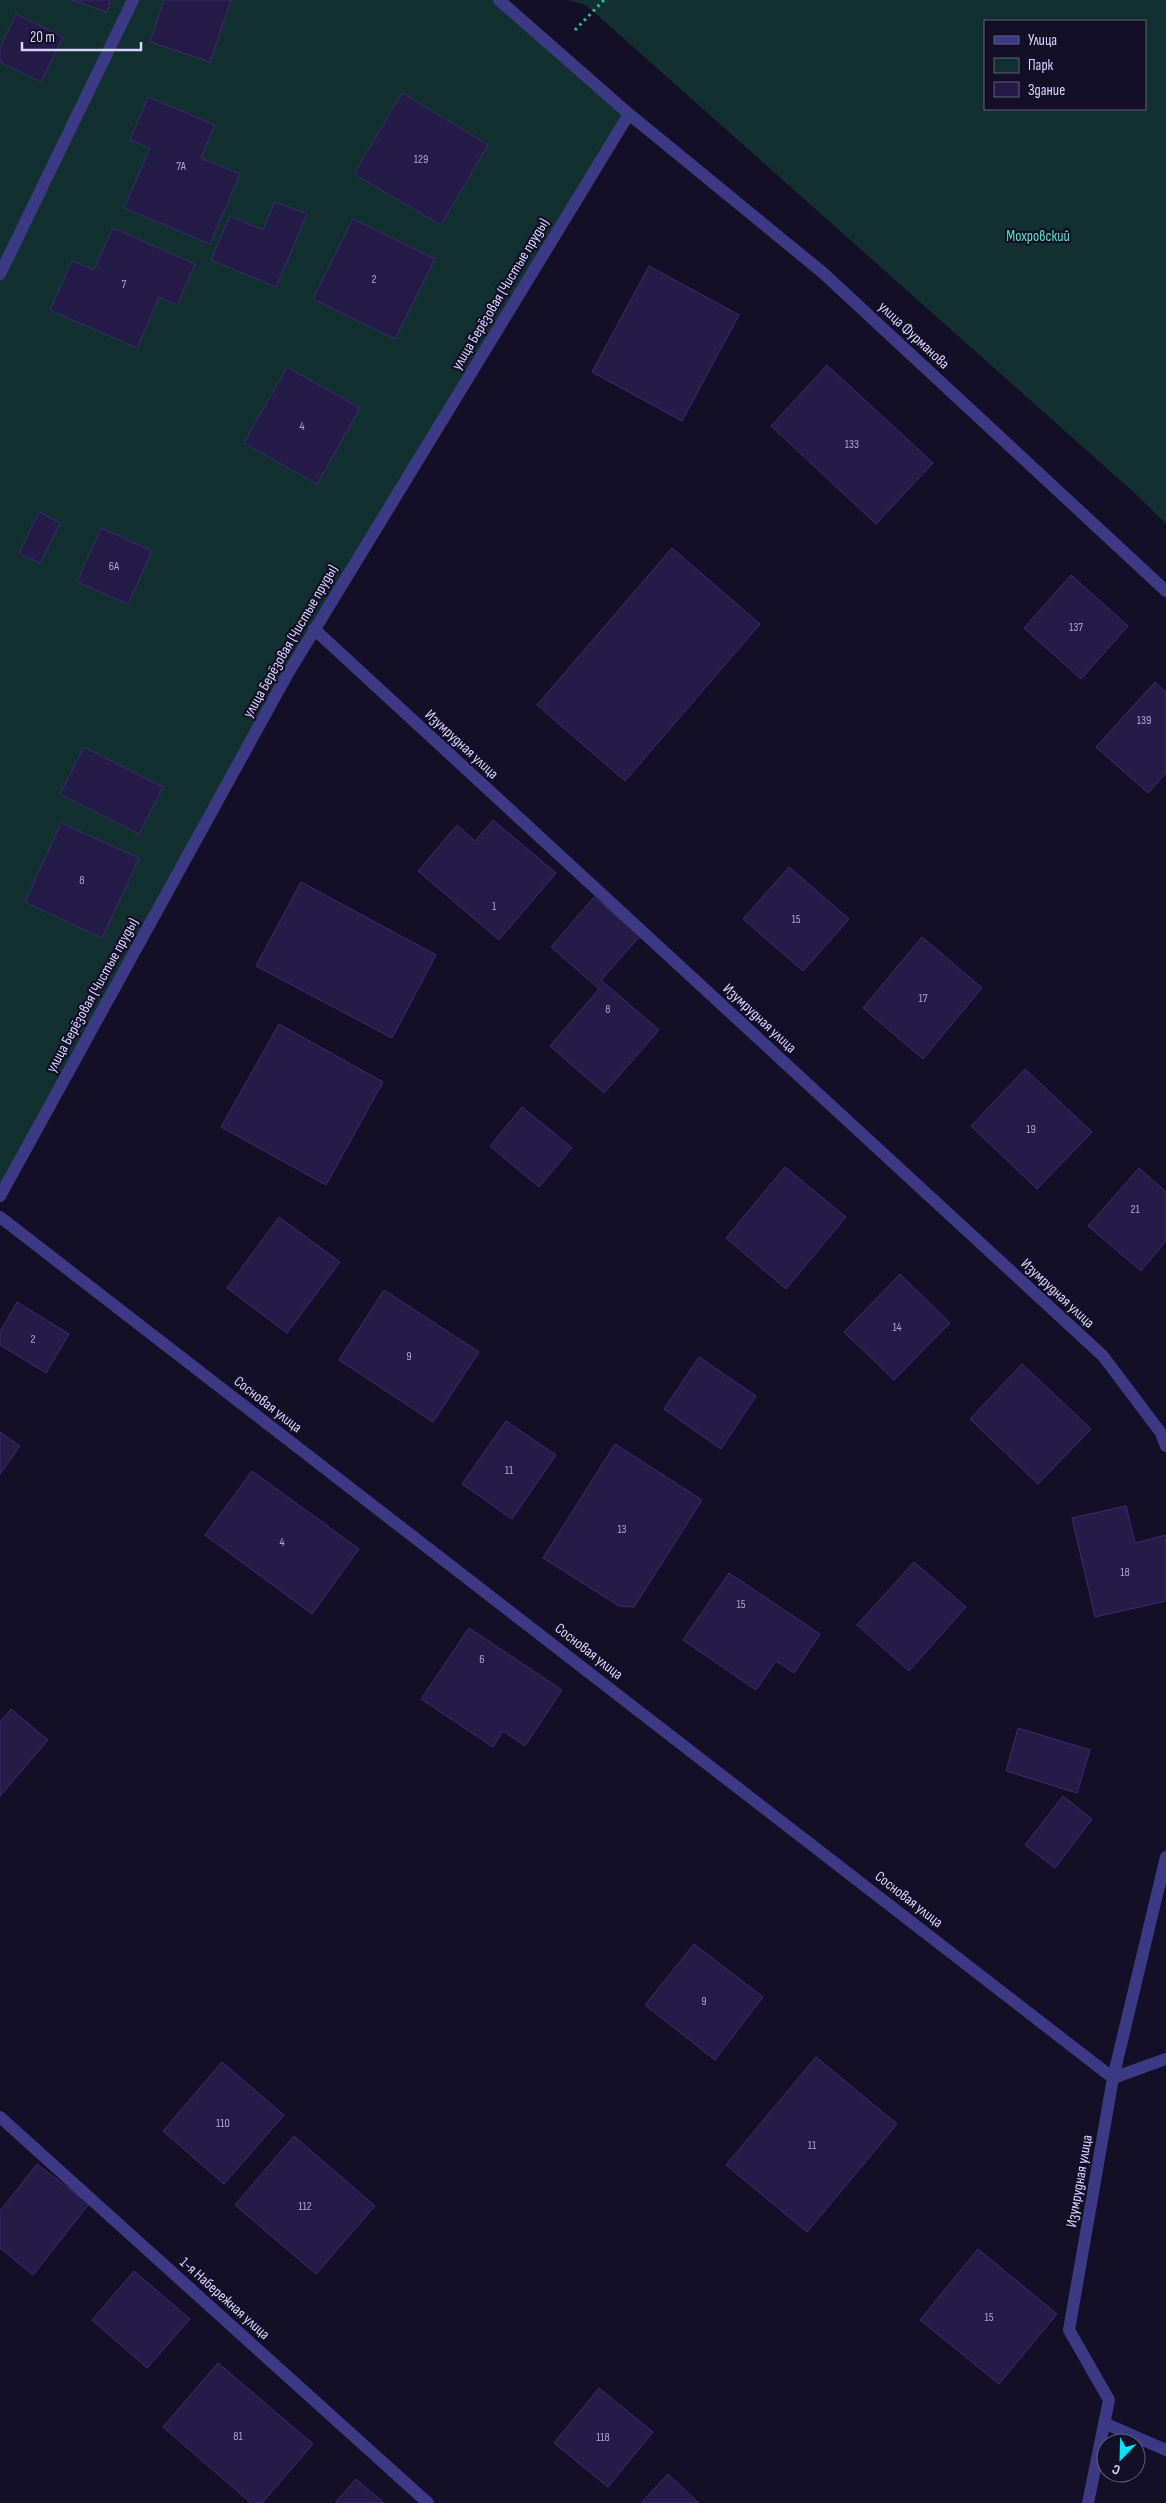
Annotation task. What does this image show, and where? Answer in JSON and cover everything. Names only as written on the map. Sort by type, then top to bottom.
[{"type":"street","points":[[0,274],[133,0]]},
{"type":"street","name":"улица Фурманова","points":[[499,0],[629,114],[822,272],[1166,591]]},
{"type":"street","name":"улица Берёзовая (Чистые пруды)","points":[[0,1196],[282,683],[629,114]]},
{"type":"street","name":"Изумрудная улица","points":[[314,629],[1103,1356],[1161,1433],[1166,1446]]},
{"type":"street","name":"Сосновая улица","points":[[0,1217],[1113,2078]]},
{"type":"street","name":"Изумрудная улица","points":[[1088,2503],[1109,2400],[1069,2330],[1113,2078],[1166,1857]]},
{"type":"street","points":[[1113,2078],[1166,2059]]},
{"type":"street","name":"1-я Набережная улица","points":[[0,2116],[428,2503]]},
{"type":"street","points":[[1104,2423],[1166,2450]]},
{"type":"path","points":[[556,50],[604,0]]},
{"type":"green space","points":[[0,0],[499,0],[629,114],[314,629],[0,1196]]},
{"type":"green space","name":"Мохровский","points":[[568,0],[1166,0],[1166,524],[1139,497],[586,5]]},
{"type":"building","points":[[71,0],[110,0],[107,12]]},
{"type":"building","points":[[164,0],[231,0],[210,62],[150,42]]},
{"type":"building","points":[[16,14],[63,37],[41,82],[0,62],[0,48]]},
{"type":"building","points":[[402,93],[488,145],[441,225],[354,174]]},
{"type":"building","points":[[148,97],[215,125],[201,158],[240,174],[210,244],[124,208],[150,148],[130,140]]},
{"type":"building","points":[[275,202],[307,214],[276,287],[211,260],[230,216],[263,230]]},
{"type":"building","points":[[353,219],[435,259],[395,339],[313,299]]},
{"type":"building","points":[[113,228],[195,264],[177,305],[159,297],[137,348],[50,310],[72,261],[94,270]]},
{"type":"building","points":[[649,266],[739,315],[682,421],[592,372]]},
{"type":"building","points":[[827,365],[933,463],[876,524],[771,426]]},
{"type":"building","points":[[287,367],[360,408],[317,484],[244,443]]},
{"type":"building","points":[[39,512],[60,523],[40,563],[19,553]]},
{"type":"building","points":[[101,528],[152,551],[128,604],[77,582]]},
{"type":"building","points":[[672,548],[760,624],[625,781],[537,705]]},
{"type":"building","points":[[1071,575],[1128,626],[1081,679],[1024,628]]},
{"type":"building","points":[[1155,682],[1166,692],[1166,773],[1148,793],[1096,747]]},
{"type":"building","points":[[84,747],[163,787],[139,834],[60,794]]},
{"type":"building","points":[[493,820],[556,873],[499,940],[418,871],[457,825],[475,841]]},
{"type":"building","points":[[61,823],[139,858],[102,938],[25,902]]},
{"type":"building","points":[[789,867],[849,919],[803,971],[743,919]]},
{"type":"building","points":[[301,882],[436,955],[392,1038],[256,966]]},
{"type":"building","points":[[594,897],[640,936],[601,980],[659,1030],[604,1093],[550,1046],[599,989],[551,947]]},
{"type":"building","points":[[922,937],[982,988],[923,1059],[863,1008]]},
{"type":"building","points":[[279,1024],[383,1082],[326,1185],[221,1127]]},
{"type":"building","points":[[1025,1069],[1092,1132],[1037,1189],[971,1126]]},
{"type":"building","points":[[522,1107],[572,1148],[539,1187],[490,1146]]},
{"type":"building","points":[[785,1167],[846,1217],[786,1289],[726,1238]]},
{"type":"building","points":[[1139,1168],[1166,1192],[1166,1241],[1141,1271],[1088,1226]]},
{"type":"building","points":[[279,1217],[340,1262],[287,1333],[227,1288]]},
{"type":"building","points":[[900,1274],[950,1323],[894,1380],[844,1332]]},
{"type":"building","points":[[384,1290],[479,1352],[433,1422],[339,1360]]},
{"type":"building","points":[[17,1302],[69,1334],[46,1373],[0,1345],[0,1332]]},
{"type":"building","points":[[699,1357],[756,1396],[721,1449],[664,1409]]},
{"type":"building","points":[[1022,1364],[1091,1429],[1038,1484],[970,1419]]},
{"type":"building","points":[[506,1421],[556,1455],[512,1519],[462,1484]]},
{"type":"building","points":[[0,1432],[20,1446],[0,1474]]},
{"type":"building","points":[[615,1444],[702,1500],[634,1607],[619,1606],[543,1558]]},
{"type":"building","points":[[252,1471],[359,1549],[312,1614],[205,1535]]},
{"type":"building","points":[[1126,1506],[1135,1543],[1166,1535],[1166,1601],[1095,1617],[1072,1518]]},
{"type":"building","points":[[914,1562],[966,1607],[909,1671],[857,1625]]},
{"type":"building","points":[[729,1573],[820,1634],[794,1673],[776,1661],[756,1690],[683,1640]]},
{"type":"building","points":[[469,1628],[562,1690],[525,1746],[503,1731],[493,1747],[421,1699]]},
{"type":"building","points":[[11,1709],[48,1740],[0,1796],[0,1722]]},
{"type":"building","points":[[1018,1728],[1090,1750],[1077,1793],[1006,1771]]},
{"type":"building","points":[[1063,1796],[1092,1819],[1055,1868],[1025,1845]]},
{"type":"building","points":[[694,1944],[763,1997],[715,2060],[645,2005]]},
{"type":"building","points":[[816,2057],[897,2124],[807,2232],[726,2165]]},
{"type":"building","points":[[222,2062],[284,2115],[224,2184],[163,2131]]},
{"type":"building","points":[[294,2136],[375,2206],[316,2274],[235,2205]]},
{"type":"building","points":[[37,2164],[89,2204],[33,2275],[0,2248],[0,2211]]},
{"type":"building","points":[[978,2249],[1057,2314],[999,2384],[920,2320]]},
{"type":"building","points":[[134,2271],[190,2319],[147,2368],[92,2320]]},
{"type":"building","points":[[218,2363],[313,2444],[262,2503],[251,2503],[163,2427]]},
{"type":"building","points":[[599,2388],[653,2432],[608,2487],[554,2443]]},
{"type":"building","points":[[668,2474],[699,2503],[641,2503]]},
{"type":"building","points":[[356,2479],[384,2503],[335,2503]]}]
